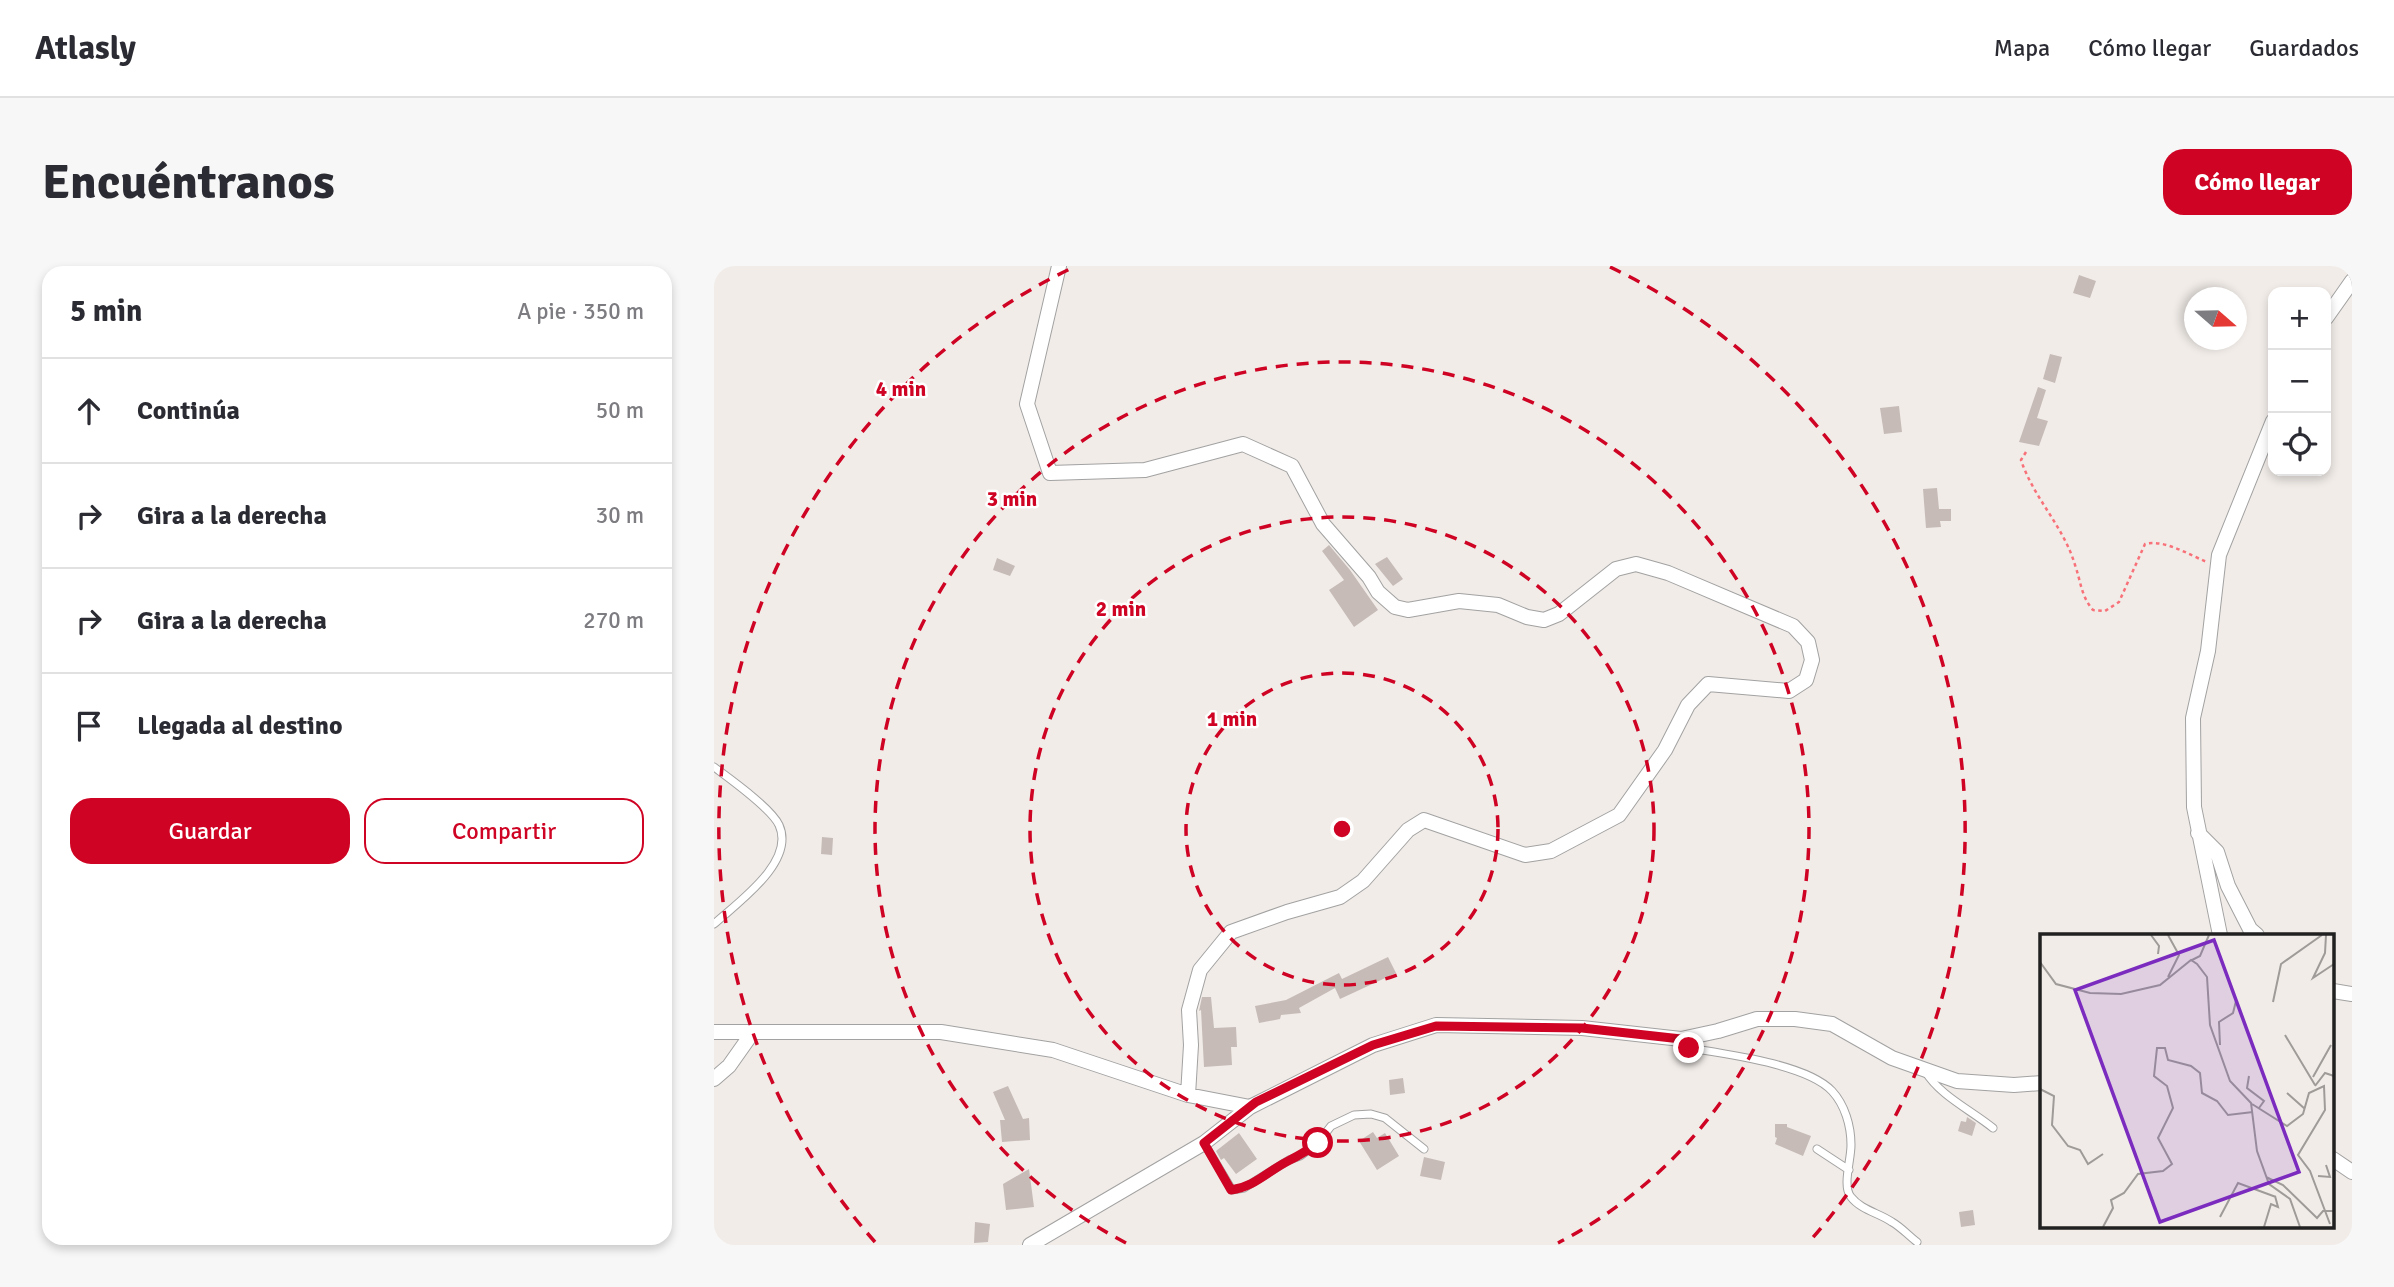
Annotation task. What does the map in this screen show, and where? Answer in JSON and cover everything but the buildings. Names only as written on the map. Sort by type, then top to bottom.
[{"type":"street","points":[[1059,266],[1027,404],[1050,473],[1144,470],[1243,444],[1292,466],[1323,524],[1369,578],[1378,593],[1395,607],[1408,610],[1460,601],[1498,605],[1527,617],[1544,620],[1559,614],[1616,569],[1636,564],[1668,573],[1793,626],[1808,642],[1812,660],[1806,680],[1789,691],[1708,684],[1688,705],[1665,750],[1619,815],[1551,851],[1525,855],[1424,820],[1408,830],[1363,881],[1340,897],[1231,932],[1200,970],[1192,997],[1189,1010],[1191,1045],[1188,1095]]},
{"type":"street","points":[[2331,311],[2352,281]]},
{"type":"street","points":[[2220,934],[2194,807],[2193,718],[2208,651],[2217,563],[2224,539],[2268,433]]},
{"type":"street","points":[[2199,833],[2217,852],[2228,886],[2250,929],[2256,934]]},
{"type":"street","points":[[2334,991],[2352,994]]},
{"type":"street","points":[[1030,1245],[1204,1143],[1250,1107],[1373,1045],[1436,1026],[1582,1028],[1681,1039],[1757,1019],[1795,1019],[1832,1024],[1892,1058],[1957,1081],[2014,1085],[2040,1083]]},
{"type":"street","points":[[714,1032],[941,1032],[1053,1050],[1188,1095],[1250,1107]]},
{"type":"street","points":[[714,1079],[729,1066],[753,1032]]},
{"type":"street","points":[[2334,1159],[2352,1172]]},
{"type":"lane","points":[[714,766],[757,800],[779,825],[782,841],[778,860],[763,879],[714,924]]},
{"type":"lane","points":[[1681,1039],[1689,1048],[1738,1055],[1783,1068],[1830,1089],[1843,1107],[1851,1137],[1851,1164],[1845,1179],[1850,1196],[1867,1210],[1893,1222],[1917,1242]]},
{"type":"lane","points":[[1923,1068],[1939,1090],[1973,1111],[1993,1128]]},
{"type":"lane","points":[[1204,1143],[1231,1190],[1244,1188],[1300,1156],[1318,1143],[1331,1126],[1354,1115],[1371,1114],[1385,1118],[1424,1149]]},
{"type":"lane","points":[[1817,1149],[1849,1170]]},
{"type":"path","points":[[2026,452],[2021,460],[2025,473],[2061,533],[2076,566],[2084,600],[2092,610],[2105,611],[2119,602],[2145,544],[2153,542],[2189,553],[2205,562],[2217,563]]},
{"type":"route","points":[[1318,1143],[1244,1188],[1231,1190],[1204,1143],[1256,1102],[1373,1045],[1436,1026],[1582,1028],[1681,1039],[1689,1048]]}]
